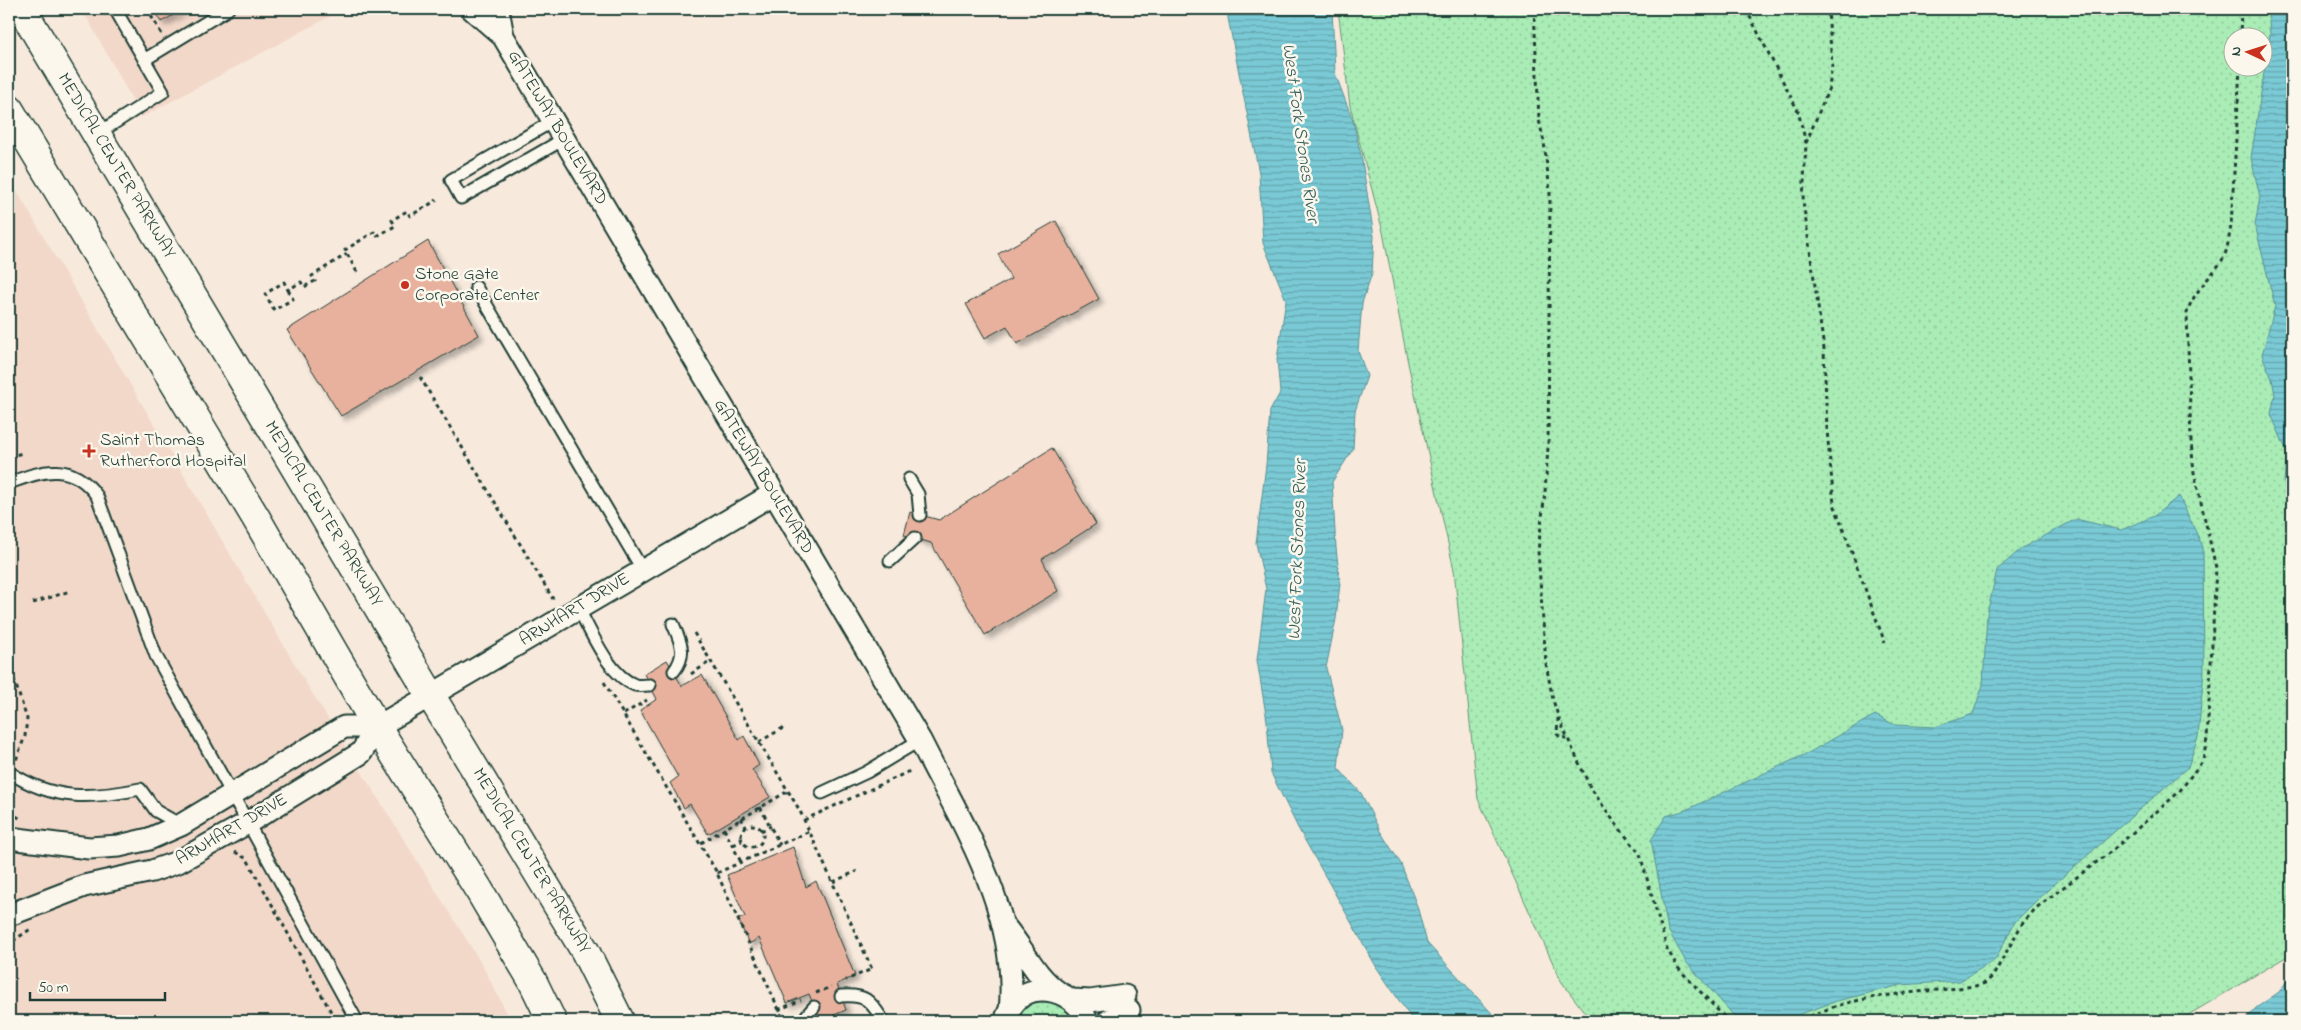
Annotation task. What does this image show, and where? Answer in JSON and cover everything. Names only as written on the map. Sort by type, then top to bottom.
[{"type":"main road","name":"MEDICAL CENTER PARKWAY","points":[[22,9],[585,951],[620,1021]]},
{"type":"main road","points":[[9,109],[256,518],[377,727],[479,890],[532,980],[552,1021]]},
{"type":"street","name":"GATEWAY BOULEVARD","points":[[472,9],[503,36],[920,740],[980,860],[1005,926]]},
{"type":"street","name":"GATEWAY BOULEVARD","points":[[498,9],[503,36]]},
{"type":"street","name":"ARNHART DRIVE","points":[[9,915],[84,886],[172,864],[249,822],[361,753],[377,727],[773,494]]},
{"type":"street","name":"ARNHART DRIVE","points":[[9,838],[74,847],[102,848],[149,839],[181,825],[344,727],[377,727]]},
{"type":"street","points":[[1005,926],[1021,946],[1040,976],[1080,1006],[1087,1021]]},
{"type":"street","points":[[1005,926],[1011,978],[1008,1016]]},
{"type":"street","points":[[1008,1016],[1021,998],[1030,993],[1045,990],[1066,996],[1127,1003],[1108,1021]]},
{"type":"lane","points":[[97,134],[163,92],[115,9]]},
{"type":"lane","points":[[144,60],[228,9]]},
{"type":"lane","points":[[553,121],[451,180],[461,198],[564,140]]},
{"type":"lane","points":[[476,288],[642,570]]},
{"type":"lane","points":[[9,482],[41,472],[60,471],[79,478],[97,496],[156,656],[357,1021]]},
{"type":"lane","points":[[909,480],[918,494],[920,515]]},
{"type":"lane","points":[[890,561],[915,538]]},
{"type":"lane","points":[[578,608],[608,661],[622,678],[637,686],[653,690]]},
{"type":"lane","points":[[673,624],[682,645],[681,661],[674,671]]},
{"type":"lane","points":[[822,793],[868,772],[920,740]]},
{"type":"lane","points":[[11,769],[42,790],[72,796],[99,796],[140,789],[156,811],[181,825]]},
{"type":"lane","points":[[841,996],[855,995],[870,1001],[882,1019]]},
{"type":"lane","points":[[806,1021],[807,1015],[814,1007]]},
{"type":"path","points":[[147,9],[161,33],[169,28]]},
{"type":"path","points":[[1534,9],[1539,120],[1544,142],[1550,191],[1548,447],[1538,551],[1546,664],[1553,700],[1567,738],[1600,802],[1640,854],[1667,949],[1679,969],[1728,1021]]},
{"type":"path","points":[[1746,9],[1798,111],[1806,143],[1804,201],[1824,349],[1827,430],[1834,504],[1885,643]]},
{"type":"path","points":[[1806,143],[1829,88],[1832,65],[1828,9]]},
{"type":"path","points":[[2241,28],[2242,9]]},
{"type":"path","points":[[1803,1021],[1828,1007],[1861,1000],[1975,986],[1985,983],[1994,976],[2022,924],[2036,908],[2114,849],[2179,792],[2203,760],[2208,739],[2216,568],[2194,472],[2191,442],[2187,313],[2190,302],[2224,255],[2228,243],[2231,226],[2239,78]]},
{"type":"path","points":[[357,272],[344,250],[374,232],[377,236],[395,226],[392,220],[407,211],[410,216],[437,200]]},
{"type":"path","points":[[288,290],[301,282],[304,287],[315,281],[312,276],[347,254]]},
{"type":"path","points":[[284,282],[288,290],[293,299],[274,310],[264,294],[284,282]]},
{"type":"path","points":[[420,376],[553,599]]},
{"type":"path","points":[[9,458],[22,453]]},
{"type":"path","points":[[33,603],[70,591]]},
{"type":"path","points":[[9,612],[16,609]]},
{"type":"path","points":[[694,632],[788,790],[810,831],[872,969],[812,995]]},
{"type":"path","points":[[687,676],[711,662]]},
{"type":"path","points":[[9,664],[27,719],[25,736],[11,769]]},
{"type":"path","points":[[601,676],[717,873],[784,1021]]},
{"type":"path","points":[[624,714],[653,690]]},
{"type":"path","points":[[1558,715],[1557,734],[1561,738],[1567,738]]},
{"type":"path","points":[[759,742],[782,728]]},
{"type":"path","points":[[804,820],[912,770]]},
{"type":"path","points":[[701,843],[788,790]]},
{"type":"path","points":[[760,807],[780,845]]},
{"type":"path","points":[[741,818],[746,827]]},
{"type":"path","points":[[754,826],[762,831],[763,839],[756,846],[748,846],[742,841],[741,834],[746,827],[754,826]]},
{"type":"path","points":[[762,831],[770,826]]},
{"type":"path","points":[[724,829],[741,862]]},
{"type":"path","points":[[717,873],[810,831]]},
{"type":"path","points":[[733,845],[742,841]]},
{"type":"path","points":[[756,846],[760,853]]},
{"type":"path","points":[[229,854],[239,853],[247,859],[336,1021]]},
{"type":"path","points":[[833,882],[857,872]]},
{"type":"path","points":[[13,941],[39,924]]},
{"type":"path","points":[[778,1010],[804,998]]},
{"type":"shaded area","points":[[82,9],[344,9],[142,117]]},
{"type":"shaded area","name":"Saint Thomas Rutherford Hospital","points":[[9,178],[307,685],[481,963],[511,1021],[9,1021]]},
{"type":"green space","points":[[1338,9],[2292,9],[2291,954],[2178,1021],[1591,1021],[1561,981],[1478,799],[1454,570],[1408,363],[1383,232],[1350,106]]},
{"type":"green space","points":[[1034,1000],[1057,1000],[1078,1021],[1015,1021],[1024,1008]]},
{"type":"water","name":"West Fork Stones River","points":[[1228,9],[1332,9],[1335,73],[1353,121],[1361,155],[1374,236],[1372,273],[1362,303],[1358,351],[1367,376],[1355,411],[1353,449],[1332,482],[1340,583],[1336,619],[1326,668],[1342,730],[1338,768],[1361,793],[1380,831],[1401,864],[1417,906],[1427,943],[1499,1021],[1413,1021],[1377,968],[1298,828],[1271,773],[1267,721],[1257,660],[1266,589],[1256,543],[1266,465],[1270,411],[1280,393],[1277,359],[1286,300],[1263,243],[1259,173],[1228,18]]},
{"type":"water","points":[[2268,9],[2292,9],[2292,530],[2284,481],[2287,452],[2271,414],[2275,395],[2272,379],[2262,355],[2275,306],[2255,225],[2260,197],[2251,158],[2263,78],[2274,78],[2274,28],[2270,28]]},
{"type":"water","points":[[2179,496],[2203,547],[2204,671],[2198,737],[2188,767],[2040,897],[2015,922],[1995,960],[1960,981],[1901,985],[1837,1001],[1795,1016],[1772,1021],[1748,1021],[1735,1017],[1686,962],[1668,930],[1651,840],[1666,816],[1686,810],[1810,752],[1875,715],[1895,725],[1935,727],[1973,714],[1983,685],[1987,614],[1997,570],[2022,548],[2076,519],[2121,530],[2154,516]]},
{"type":"water","points":[[2292,974],[2292,1021],[2244,1021],[2256,1008],[2279,992]]},
{"type":"building","points":[[153,9],[184,9],[161,22]]},
{"type":"building","points":[[1056,221],[1099,299],[1017,344],[1007,326],[985,338],[966,304],[1011,279],[998,254]]},
{"type":"building","name":"Stone Gate Corporate Center","points":[[428,241],[479,335],[341,416],[287,330]]},
{"type":"building","points":[[1052,448],[1096,524],[1042,559],[1058,591],[985,635],[931,543],[904,535],[910,512],[939,520]]},
{"type":"building","points":[[667,660],[682,686],[702,675],[739,740],[744,736],[759,765],[752,770],[770,797],[708,834],[690,804],[684,808],[670,783],[678,777],[640,710],[657,699],[644,674]]},
{"type":"building","points":[[793,847],[806,887],[816,881],[855,976],[837,984],[846,1010],[820,1021],[809,994],[787,1003],[759,938],[749,944],[738,919],[745,917],[727,875]]},
{"type":"place","name":"Stone Gate Corporate Center","points":[[405,285]]},
{"type":"place","name":"Saint Thomas Rutherford Hospital","points":[[89,451]]}]
